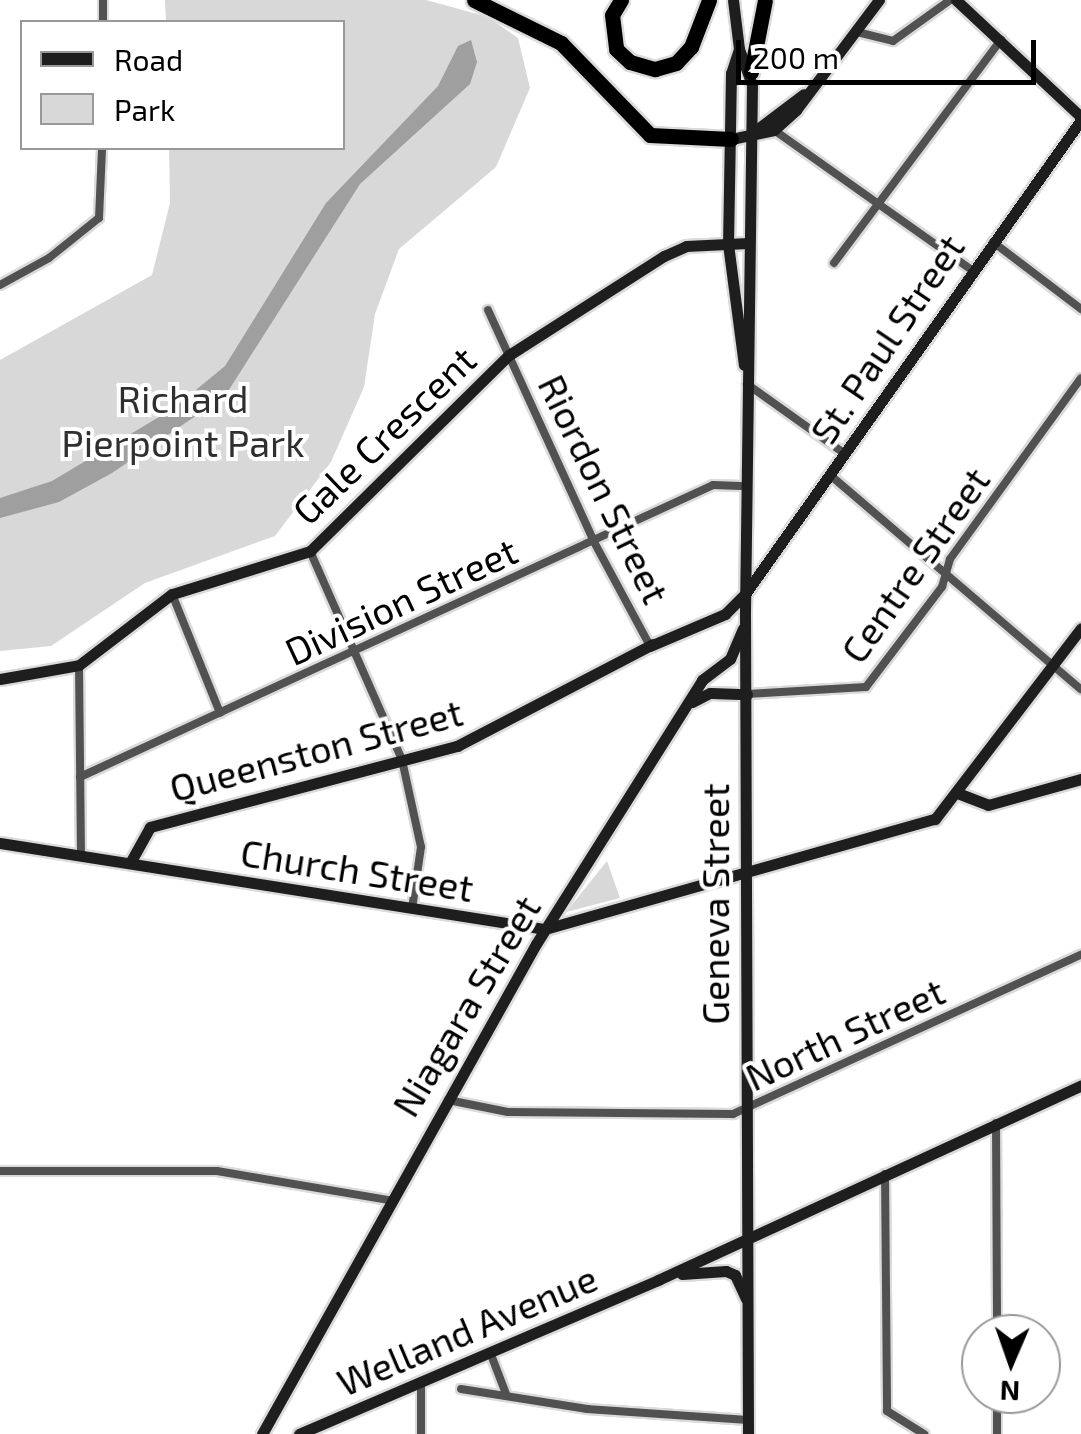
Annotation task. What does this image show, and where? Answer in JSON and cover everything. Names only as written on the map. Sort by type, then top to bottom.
[{"type":"highway","points":[[474,0],[546,34],[602,84],[650,135],[731,139]]},
{"type":"highway","points":[[620,0],[612,14],[616,49],[630,62],[655,69],[676,63],[691,47],[709,0]]},
{"type":"highway","points":[[751,78],[765,0]]},
{"type":"main road","name":"Geneva Street","points":[[734,0],[738,48],[751,78],[745,594],[748,1434]]},
{"type":"main road","points":[[731,139],[774,130],[812,89],[879,0]]},
{"type":"main road","points":[[953,0],[1001,40],[1081,118]]},
{"type":"main road","name":"Geneva Street","points":[[738,48],[731,73],[728,244],[734,327],[746,379]]},
{"type":"main road","points":[[751,78],[759,104],[782,106]]},
{"type":"main road","points":[[751,133],[782,106],[812,89]]},
{"type":"main road","name":"St. Paul Street","points":[[745,594],[970,269],[1081,118]]},
{"type":"main road","name":"Gale Crescent","points":[[0,679],[79,665],[172,594],[310,552],[509,355],[664,256],[686,246],[748,244]]},
{"type":"main road","name":"Queenston Street","points":[[130,863],[150,827],[402,760],[500,729],[745,594]]},
{"type":"main road","name":"Niagara Street","points":[[262,1434],[444,1098],[702,680],[730,658],[745,625]]},
{"type":"main road","name":"Church Street","points":[[130,863],[545,929],[935,820],[960,794],[1081,628]]},
{"type":"main road","points":[[689,705],[710,692],[747,694]]},
{"type":"main road","points":[[960,794],[988,805],[1081,778]]},
{"type":"main road","points":[[0,843],[130,863]]},
{"type":"main road","points":[[658,1280],[746,1236],[1081,1085]]},
{"type":"main road","points":[[658,1280],[722,1270],[735,1275],[748,1302]]},
{"type":"main road","name":"Welland Avenue","points":[[299,1434],[658,1280]]},
{"type":"street","points":[[857,32],[893,41],[953,0]]},
{"type":"street","points":[[834,263],[1001,40]]},
{"type":"street","points":[[774,130],[970,269]]},
{"type":"street","points":[[0,284],[49,258],[99,218],[102,150]]},
{"type":"street","points":[[992,240],[1081,309]]},
{"type":"street","name":"Riordon Street","points":[[488,310],[594,542],[650,646]]},
{"type":"street","name":"Centre Street","points":[[747,694],[861,691],[947,573],[950,559],[1081,378]]},
{"type":"street","points":[[746,379],[844,454]]},
{"type":"street","points":[[830,475],[1081,689]]},
{"type":"street","name":"Division Street","points":[[80,777],[714,485],[747,486]]},
{"type":"street","points":[[310,552],[402,760],[421,847],[412,909]]},
{"type":"street","points":[[172,594],[220,713]]},
{"type":"street","points":[[79,665],[81,856]]},
{"type":"street","name":"North Street","points":[[444,1098],[508,1112],[745,1111],[1081,955]]},
{"type":"street","points":[[996,1123],[996,1314]]},
{"type":"street","points":[[0,1171],[217,1171],[388,1200]]},
{"type":"street","points":[[885,1174],[887,1411],[894,1419],[924,1434]]},
{"type":"street","points":[[490,1352],[506,1394]]},
{"type":"street","points":[[421,1382],[421,1434]]},
{"type":"street","points":[[461,1389],[587,1409],[748,1420]]},
{"type":"green space","name":"Richard Pierpoint Park","points":[[165,0],[426,0],[488,17],[518,38],[530,88],[496,167],[399,249],[375,314],[364,387],[331,462],[275,536],[145,583],[51,646],[0,651],[0,360],[152,275],[170,203],[169,150],[345,150],[345,20],[166,20]]},
{"type":"green space","points":[[607,861],[620,898],[566,912]]},
{"type":"shaded area","points":[[471,40],[477,62],[470,84],[360,184],[225,396],[112,473],[59,502],[0,518],[0,498],[52,481],[174,408],[225,366],[326,203],[438,86],[458,46]]}]
